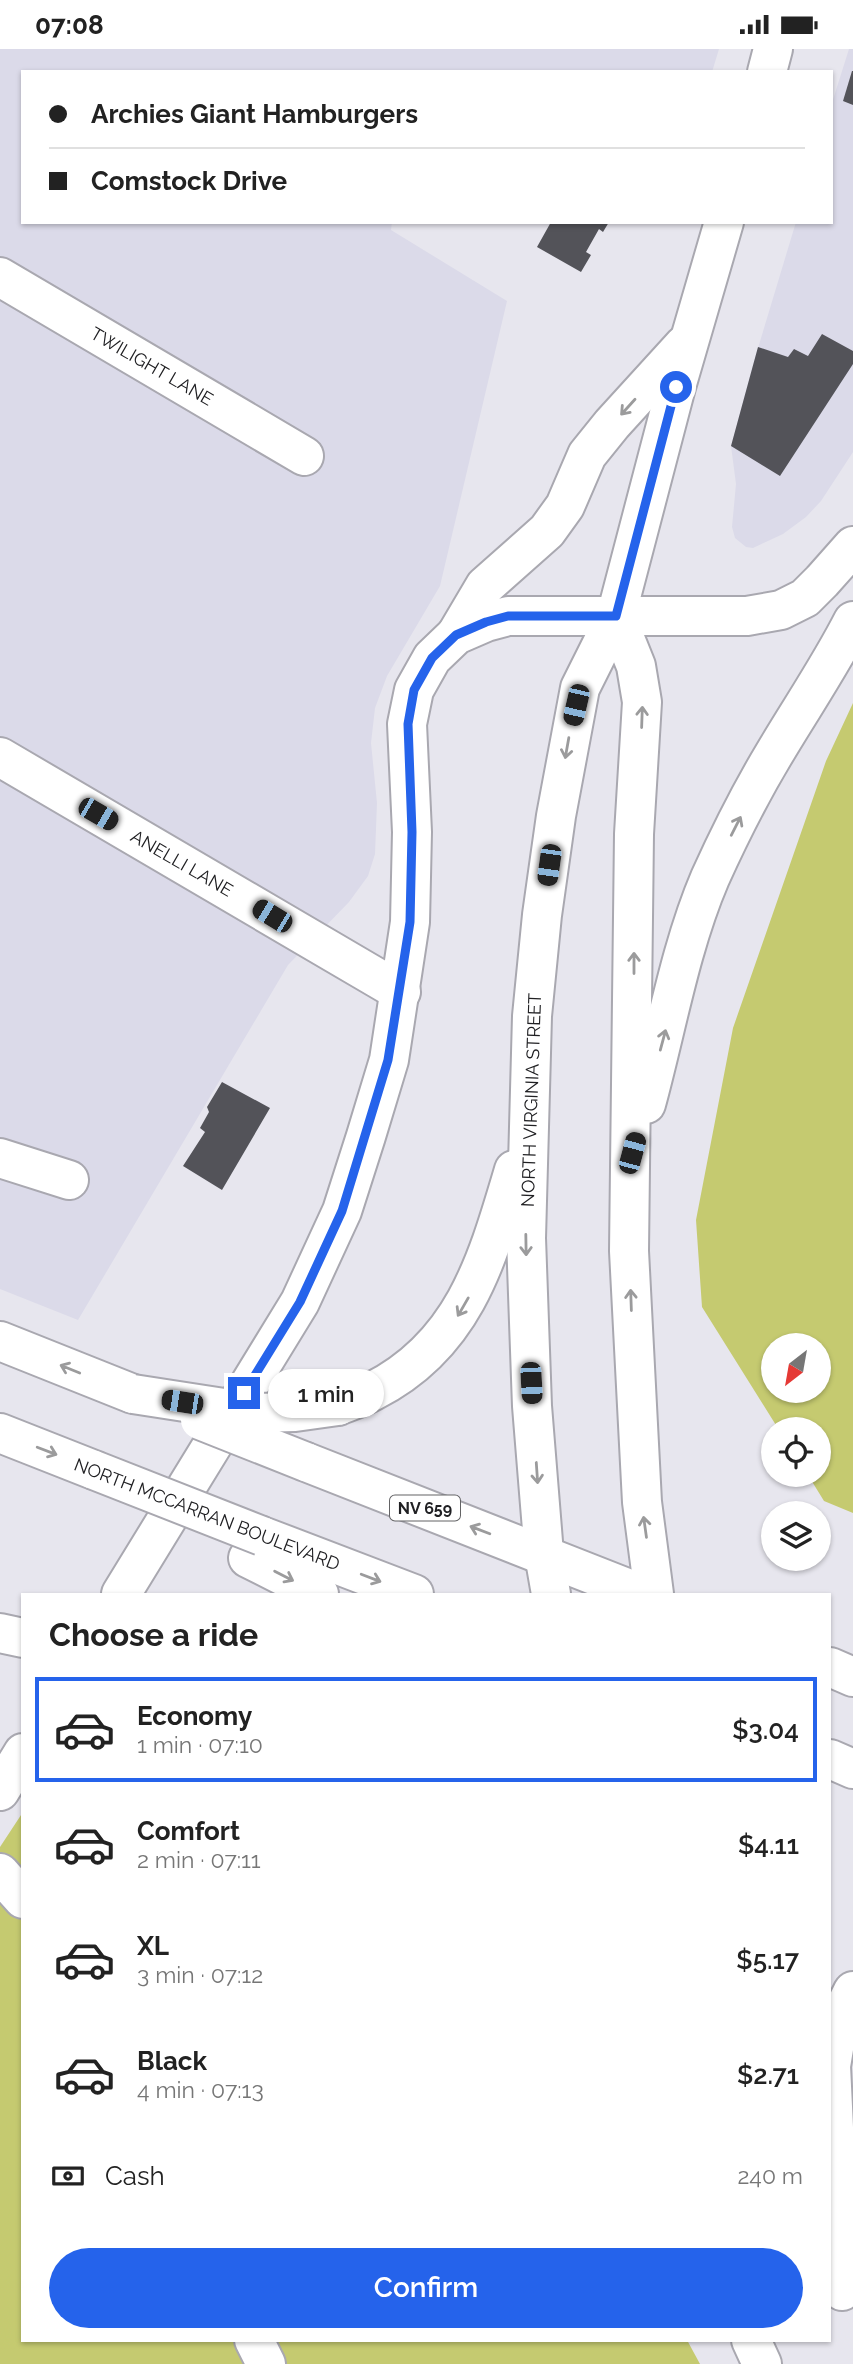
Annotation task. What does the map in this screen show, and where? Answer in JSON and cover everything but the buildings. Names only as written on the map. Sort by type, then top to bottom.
[{"type":"main road","points":[[768,70],[774,49]]},
{"type":"main road","name":"NORTH VIRGINIA STREET","points":[[551,1593],[544,1555],[527,1314],[526,1238],[532,1016],[542,915],[567,748],[580,688],[616,616],[723,224]]},
{"type":"main road","name":"TWILIGHT LANE","points":[[0,277],[304,456]]},
{"type":"main road","points":[[122,1593],[300,1302],[342,1211],[388,1060],[401,992],[410,922],[412,832],[408,724],[414,690],[432,658],[456,635],[485,586],[547,531],[565,506],[587,455],[690,338]]},
{"type":"main road","points":[[456,635],[508,616],[747,616],[781,610],[805,597],[853,546]]},
{"type":"main road","points":[[616,616],[636,666],[642,702],[634,834],[629,1251],[642,1502],[654,1593]]},
{"type":"main road","points":[[632,1153],[691,933],[709,880],[773,755],[833,661],[853,621]]},
{"type":"main road","name":"ANELLI LANE","points":[[0,757],[401,992]]},
{"type":"main road","points":[[133,1394],[256,1413],[295,1412],[338,1406],[374,1391],[406,1371],[437,1345],[463,1310],[483,1265],[527,1128]]},
{"type":"main road","points":[[0,1158],[69,1180]]},
{"type":"main road","name":"NV 659","points":[[0,1341],[639,1593]]},
{"type":"main road","name":"NORTH MCCARRAN BOULEVARD","points":[[0,1433],[94,1470],[255,1547],[411,1593]]},
{"type":"main road","points":[[255,1547],[318,1593]]},
{"type":"main road","points":[[0,1633],[21,1638]]},
{"type":"main road","points":[[831,1668],[853,1677]]},
{"type":"main road","points":[[0,1791],[21,1756]]},
{"type":"main road","points":[[831,1759],[853,1769]]},
{"type":"main road","points":[[842,2288],[831,2066],[839,2018],[853,1991]]},
{"type":"main road","points":[[255,2342],[266,2364]]},
{"type":"main road","points":[[752,2342],[762,2364]]},
{"type":"shaded area","points":[[0,49],[719,49],[713,70],[21,70],[21,224],[392,224],[391,230],[507,301],[440,586],[387,676],[375,708],[371,743],[377,803],[375,854],[368,876],[349,902],[288,965],[78,1320],[0,1289]]},
{"type":"shaded area","points":[[849,49],[853,49],[853,452],[821,501],[806,517],[783,534],[753,548],[746,547],[735,538],[732,527],[736,484],[731,446],[795,224],[833,224],[833,100]]},
{"type":"green space","points":[[853,703],[853,1513],[831,1504],[831,1501],[824,1501],[815,1487],[831,1487],[831,1417],[771,1417],[762,1403],[831,1403],[831,1333],[761,1333],[761,1401],[702,1307],[696,1220],[733,1028],[826,761]]},
{"type":"green space","points":[[21,1815],[21,2342],[688,2342],[700,2364],[0,2364],[0,1847]]},
{"type":"route","points":[[244,1393],[300,1302],[342,1211],[388,1060],[401,992],[410,922],[412,832],[408,724],[414,690],[432,658],[456,635],[486,622],[508,616],[616,616],[676,387]]}]
